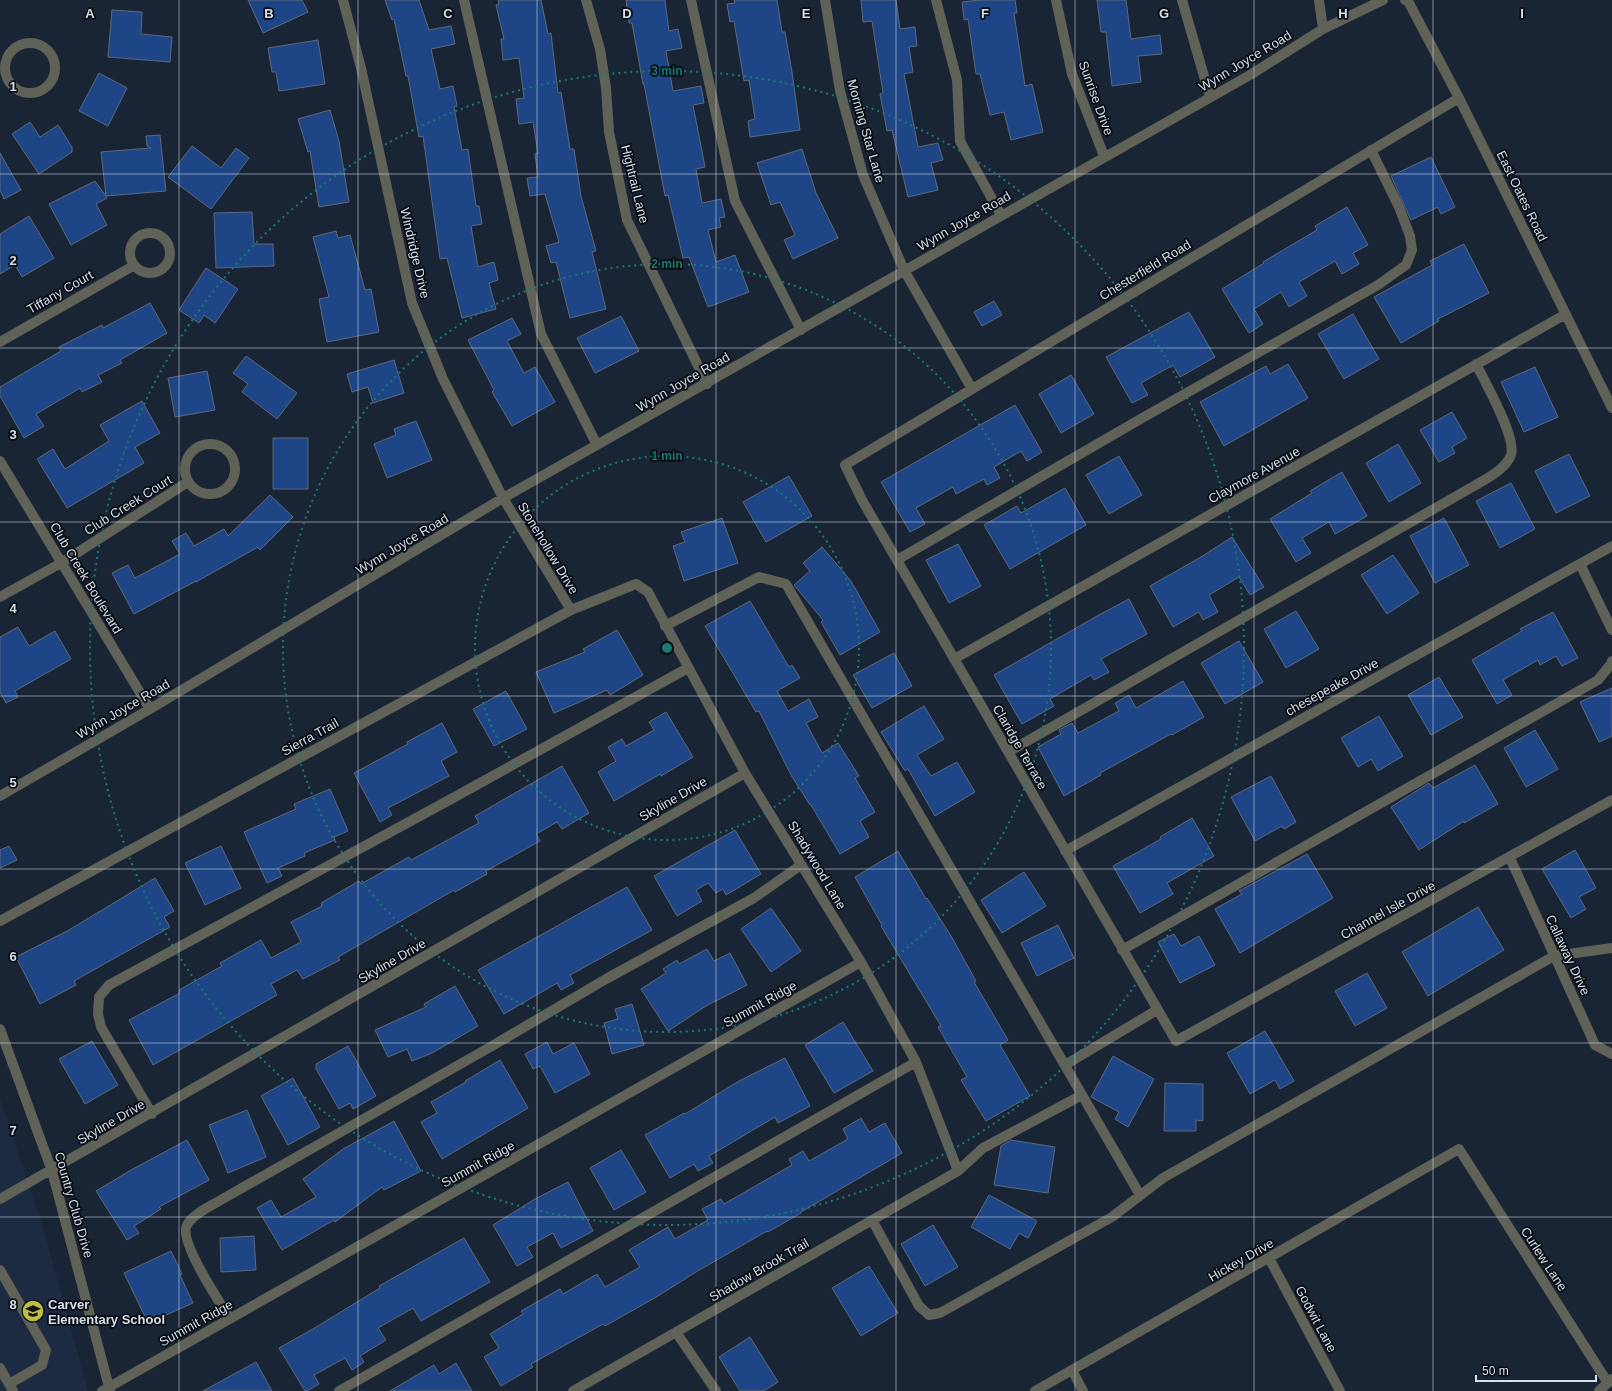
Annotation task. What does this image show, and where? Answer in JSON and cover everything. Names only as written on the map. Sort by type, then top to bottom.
[{"type":"street","name":"Windridge Drive","points":[[343,0],[361,68],[412,303],[443,379],[503,498]]},
{"type":"street","points":[[464,0],[541,334],[597,445]]},
{"type":"street","name":"Hightrail Lane","points":[[586,0],[600,48],[606,88],[609,132],[627,220],[707,384]]},
{"type":"street","points":[[691,0],[735,201],[801,330]]},
{"type":"street","name":"Morning Star Lane","points":[[825,0],[840,91],[863,175],[904,270],[972,389]]},
{"type":"street","points":[[936,0],[957,80],[960,141],[1001,215]]},
{"type":"street","name":"Sunrise Drive","points":[[1056,0],[1072,74],[1104,156]]},
{"type":"street","points":[[1182,0],[1210,97]]},
{"type":"street","points":[[1319,0],[1323,29]]},
{"type":"street","name":"Wynn Joyce Road","points":[[0,796],[150,709],[503,498],[707,384],[904,270],[1210,97],[1323,29],[1383,0]]},
{"type":"street","name":"East Oates Road","points":[[1405,0],[1408,1],[1459,98],[1612,408]]},
{"type":"street","points":[[27,43],[39,44],[50,51],[54,58],[56,67],[55,75],[46,89],[30,94],[21,92],[4,84],[5,65],[7,57],[12,50],[19,45],[27,43]]},
{"type":"street","name":"Chesterfield Road","points":[[845,465],[1459,98]]},
{"type":"street","points":[[897,560],[1144,417],[1378,285],[1406,265],[1412,250],[1410,236],[1399,207],[1371,150]]},
{"type":"street","points":[[146,233],[153,233],[165,240],[170,253],[169,259],[162,270],[150,274],[138,270],[133,266],[129,252],[131,246],[140,236],[146,233]]},
{"type":"street","name":"Tiffany Court","points":[[0,342],[133,266]]},
{"type":"street","name":"Claymore Avenue","points":[[954,659],[1566,314]]},
{"type":"street","points":[[1008,752],[1502,468],[1511,455],[1512,444],[1504,420],[1476,364]]},
{"type":"street","name":"Club Creek Court","points":[[213,444],[220,446],[232,457],[234,474],[229,485],[218,492],[210,494],[202,492],[194,488],[188,482],[185,466],[191,452],[197,447],[213,444]]},
{"type":"street","name":"Club Creek Boulevard","points":[[0,460],[150,709]]},
{"type":"street","name":"Claridge Terrace","points":[[845,465],[862,500],[1176,1041]]},
{"type":"street","name":"Club Creek Court","points":[[0,597],[61,563],[188,482]]},
{"type":"street","name":"Stonehollow Drive","points":[[503,498],[571,610]]},
{"type":"street","name":"chesepeake Drive","points":[[1065,851],[1612,546]]},
{"type":"street","points":[[1580,564],[1612,630]]},
{"type":"street","points":[[666,626],[759,577],[786,584],[1140,1195]]},
{"type":"street","name":"Sierra Trail","points":[[0,921],[571,610],[636,584]]},
{"type":"street","name":"Shadywood Lane","points":[[636,584],[648,592],[745,773],[861,962],[916,1062],[958,1171]]},
{"type":"street","points":[[1122,950],[1598,680],[1612,661]]},
{"type":"street","points":[[152,1114],[100,1027],[98,1014],[99,997],[109,985],[460,795],[688,668]]},
{"type":"street","name":"Skyline Drive","points":[[0,1199],[152,1114],[745,773]]},
{"type":"street","name":"Channel Isle Drive","points":[[1176,1041],[1510,858],[1612,800]]},
{"type":"street","name":"Callaway Drive","points":[[1510,858],[1595,1045],[1612,1054]]},
{"type":"street","points":[[230,1319],[192,1253],[185,1236],[186,1226],[194,1217],[226,1197],[492,1046],[606,979],[754,898],[801,865]]},
{"type":"street","points":[[872,1220],[919,1306],[929,1315],[940,1313],[1112,1217],[1163,1178],[1554,956],[1612,948]]},
{"type":"street","name":"Summit Ridge","points":[[107,1390],[861,962]]},
{"type":"street","points":[[1064,1065],[1157,1010]]},
{"type":"street","name":"Country Club Drive","points":[[0,1029],[52,1171],[107,1390]]},
{"type":"street","points":[[338,1391],[916,1062]]},
{"type":"street","name":"Shadow Brook Trail","points":[[573,1391],[958,1171],[983,1148],[1082,1095]]},
{"type":"street","name":"Hickey Drive","points":[[1035,1391],[1459,1149]]},
{"type":"street","name":"Curlew Lane","points":[[1459,1149],[1610,1381]]},
{"type":"street","name":"Godwit Lane","points":[[1270,1258],[1340,1391]]},
{"type":"street","points":[[0,1270],[46,1350],[42,1365],[11,1388],[0,1368]]},
{"type":"street","points":[[676,1332],[716,1391]]},
{"type":"street","points":[[1072,1370],[1083,1391]]},
{"type":"street","points":[[1599,1391],[1610,1381]]},
{"type":"shaded area","name":"Carver Elementary School","points":[[0,1099],[44,1231],[88,1391],[0,1391]]},
{"type":"building","points":[[248,0],[302,0],[308,12],[263,33]]},
{"type":"building","points":[[385,0],[419,0],[429,30],[451,26],[455,44],[431,49],[440,89],[453,86],[457,106],[454,107],[462,150],[468,149],[476,206],[479,206],[482,224],[471,226],[478,267],[494,262],[498,280],[489,283],[496,309],[462,318],[447,258],[440,259],[423,136],[419,137],[408,76],[406,76],[394,19],[392,20]]},
{"type":"building","points":[[498,0],[541,0],[548,34],[551,33],[558,93],[561,92],[570,149],[574,149],[581,196],[596,251],[592,252],[606,309],[570,318],[556,262],[551,263],[546,246],[559,242],[545,194],[530,196],[527,178],[538,177],[535,154],[538,153],[533,122],[519,124],[516,99],[524,98],[519,58],[503,60],[501,39],[504,39],[496,5],[499,4]]},
{"type":"building","points":[[626,0],[665,0],[669,31],[678,29],[682,48],[666,51],[673,91],[701,86],[704,103],[693,105],[705,167],[696,169],[702,203],[721,199],[725,217],[719,218],[721,227],[708,230],[716,262],[735,255],[749,292],[708,307],[689,257],[683,258],[668,195],[665,196],[632,23],[629,23]]},
{"type":"building","points":[[734,0],[777,0],[782,32],[785,32],[800,130],[750,137],[748,121],[755,119],[749,80],[744,81],[734,21],[730,22],[727,4],[735,3]]},
{"type":"building","points":[[861,0],[896,0],[900,29],[915,27],[917,46],[909,47],[913,72],[904,74],[918,147],[938,143],[943,160],[931,163],[938,190],[908,197],[892,130],[887,131],[880,94],[883,93],[872,21],[863,22]]},
{"type":"building","points":[[980,0],[1015,0],[1017,13],[1014,13],[1025,86],[1032,84],[1043,132],[1011,140],[1004,112],[990,115],[980,74],[976,74],[968,19],[964,20],[962,2]]},
{"type":"building","points":[[1097,0],[1126,0],[1131,39],[1160,35],[1162,54],[1138,56],[1141,82],[1112,86],[1106,32],[1101,32]]},
{"type":"building","points":[[112,10],[142,12],[141,34],[172,37],[170,62],[108,57]]},
{"type":"building","points":[[318,40],[325,84],[279,91],[276,72],[272,72],[268,48]]},
{"type":"building","points":[[99,73],[127,88],[108,126],[79,111]]},
{"type":"building","points":[[330,110],[339,141],[349,202],[319,207],[310,151],[308,152],[298,119]]},
{"type":"building","points":[[30,122],[40,137],[58,125],[72,147],[72,152],[39,174],[12,134]]},
{"type":"building","points":[[160,135],[166,191],[106,196],[101,152],[151,148],[147,146],[146,136]]},
{"type":"building","points":[[192,146],[221,168],[236,148],[249,158],[211,209],[168,177]]},
{"type":"building","points":[[802,149],[816,193],[838,238],[793,259],[784,240],[795,235],[780,202],[771,205],[757,163]]},
{"type":"building","points":[[0,153],[21,190],[4,199],[0,190]]},
{"type":"building","points":[[1431,157],[1455,207],[1441,214],[1438,207],[1411,220],[1391,176]]},
{"type":"building","points":[[95,181],[107,198],[96,204],[107,225],[71,245],[49,204]]},
{"type":"building","points":[[1347,207],[1368,245],[1353,253],[1359,264],[1342,274],[1335,261],[1299,282],[1307,296],[1289,307],[1281,292],[1254,309],[1263,324],[1249,333],[1222,289],[1264,263],[1263,262],[1317,230],[1315,226]]},
{"type":"building","points":[[252,212],[254,244],[273,244],[274,266],[216,268],[214,213]]},
{"type":"building","points":[[29,216],[54,258],[22,277],[15,265],[0,274],[0,234]]},
{"type":"building","points":[[336,231],[338,238],[350,235],[365,290],[371,289],[379,332],[327,342],[319,299],[329,297],[313,237]]},
{"type":"building","points":[[1464,244],[1489,293],[1438,319],[1439,321],[1401,343],[1374,297],[1432,265],[1430,261]]},
{"type":"building","points":[[206,268],[238,289],[215,323],[204,315],[199,323],[179,310]]},
{"type":"building","points":[[994,301],[1002,315],[982,326],[974,312]]},
{"type":"building","points":[[150,303],[167,333],[120,360],[122,363],[98,375],[102,382],[82,392],[80,388],[36,414],[44,426],[24,438],[0,396],[0,387],[61,351],[59,347],[102,325],[103,328]]},
{"type":"building","points":[[1189,312],[1215,357],[1180,377],[1173,365],[1141,383],[1148,395],[1132,403],[1106,357]]},
{"type":"building","points":[[1353,314],[1379,359],[1344,379],[1318,334]]},
{"type":"building","points":[[621,316],[639,351],[595,373],[577,338]]},
{"type":"building","points":[[512,318],[521,334],[507,341],[524,373],[535,367],[555,402],[512,426],[492,392],[494,390],[468,340]]},
{"type":"building","points":[[246,356],[297,393],[277,419],[242,392],[248,384],[233,373]]},
{"type":"building","points":[[394,360],[404,393],[373,403],[368,387],[352,392],[347,374]]},
{"type":"building","points":[[1288,364],[1308,398],[1224,446],[1200,402],[1266,366],[1270,374]]},
{"type":"building","points":[[1535,367],[1558,417],[1524,432],[1501,382]]},
{"type":"building","points":[[207,371],[215,410],[175,417],[168,378]]},
{"type":"building","points":[[1071,375],[1094,414],[1061,433],[1039,394]]},
{"type":"building","points":[[142,401],[160,433],[135,447],[144,463],[67,508],[37,459],[53,449],[65,469],[109,441],[100,425]]},
{"type":"building","points":[[1015,405],[1042,452],[1027,461],[1021,451],[994,467],[1000,478],[987,485],[984,479],[956,494],[953,487],[916,508],[925,524],[910,532],[881,482]]},
{"type":"building","points":[[1452,412],[1467,438],[1452,447],[1455,453],[1439,462],[1420,430]]},
{"type":"building","points":[[416,421],[432,460],[387,478],[374,444],[396,435],[394,429]]},
{"type":"building","points":[[273,438],[308,438],[308,489],[273,489]]},
{"type":"building","points":[[1398,444],[1421,483],[1389,502],[1366,463]]},
{"type":"building","points":[[1569,454],[1590,496],[1556,513],[1535,471]]},
{"type":"building","points":[[1119,456],[1142,495],[1109,514],[1086,475]]},
{"type":"building","points":[[1342,472],[1367,516],[1335,534],[1329,522],[1302,538],[1311,553],[1296,562],[1270,519],[1312,493],[1310,491]]},
{"type":"building","points":[[789,476],[812,516],[766,542],[743,502]]},
{"type":"building","points":[[1511,483],[1535,529],[1500,548],[1476,501]]},
{"type":"building","points":[[1065,488],[1086,525],[1010,569],[984,525],[1017,506],[1021,513]]},
{"type":"building","points":[[270,495],[293,517],[260,550],[258,547],[196,582],[134,614],[112,573],[128,565],[135,578],[180,554],[172,541],[186,533],[194,546],[224,529],[228,536]]},
{"type":"building","points":[[722,518],[738,563],[684,581],[673,546],[685,542],[681,532]]},
{"type":"building","points":[[1444,518],[1469,565],[1435,583],[1410,536]]},
{"type":"building","points":[[1232,537],[1264,587],[1250,595],[1239,577],[1209,595],[1218,612],[1203,620],[1199,612],[1173,627],[1150,586],[1201,557]]},
{"type":"building","points":[[958,544],[981,586],[949,603],[926,560]]},
{"type":"building","points":[[822,547],[851,581],[880,632],[840,655],[821,622],[823,620],[794,585],[810,571],[803,563]]},
{"type":"building","points":[[1393,555],[1419,593],[1387,614],[1361,575]]},
{"type":"building","points":[[1129,599],[1147,634],[1101,659],[1109,672],[1094,680],[1091,675],[1050,699],[1054,706],[1022,724],[994,675]]},
{"type":"building","points":[[750,601],[789,667],[792,665],[800,678],[777,691],[788,711],[809,699],[818,717],[806,723],[822,753],[838,743],[859,776],[855,778],[875,812],[860,821],[869,837],[840,854],[791,775],[759,711],[756,712],[705,626]]},
{"type":"building","points":[[1296,611],[1319,649],[1286,668],[1264,629]]},
{"type":"building","points":[[1553,612],[1578,658],[1562,666],[1556,656],[1540,665],[1538,660],[1503,680],[1512,695],[1497,704],[1472,660],[1522,631],[1520,629]]},
{"type":"building","points":[[18,627],[29,646],[55,631],[71,659],[15,691],[18,697],[6,703],[0,692],[0,637]]},
{"type":"building","points":[[617,630],[643,675],[610,695],[607,690],[554,713],[536,672],[585,652],[583,649]]},
{"type":"building","points":[[1239,641],[1263,682],[1225,704],[1201,663]]},
{"type":"building","points":[[894,653],[912,686],[872,708],[853,675]]},
{"type":"building","points":[[1439,677],[1463,717],[1431,735],[1408,695]]},
{"type":"building","points":[[1183,681],[1204,717],[1100,773],[1101,775],[1064,796],[1038,747],[1061,734],[1059,730],[1072,723],[1078,733],[1119,711],[1115,703],[1129,695],[1136,708]]},
{"type":"building","points":[[1612,688],[1612,736],[1599,742],[1580,702]]},
{"type":"building","points":[[506,691],[527,729],[494,746],[473,709]]},
{"type":"building","points":[[924,706],[944,739],[917,755],[931,776],[957,762],[975,792],[935,816],[908,769],[905,771],[881,732]]},
{"type":"building","points":[[666,712],[693,757],[661,776],[660,774],[614,801],[598,772],[616,761],[608,747],[622,739],[626,746],[654,730],[649,722]]},
{"type":"building","points":[[1379,716],[1403,756],[1378,771],[1371,759],[1358,767],[1341,738]]},
{"type":"building","points":[[442,723],[457,752],[441,761],[449,776],[388,808],[392,815],[380,822],[354,773],[408,744],[407,742]]},
{"type":"building","points":[[1535,730],[1558,769],[1526,787],[1504,748]]},
{"type":"building","points":[[1475,765],[1498,804],[1464,823],[1464,821],[1419,850],[1391,807],[1429,783],[1433,788]]},
{"type":"building","points":[[562,766],[589,813],[562,829],[557,822],[536,834],[540,841],[486,871],[487,874],[455,892],[454,890],[338,957],[340,960],[303,979],[297,970],[271,984],[277,995],[153,1065],[129,1020],[180,993],[179,990],[222,966],[220,963],[261,940],[271,958],[301,942],[291,922],[322,906],[321,903],[359,881],[361,884],[409,857],[411,860],[479,823],[475,816]]},
{"type":"building","points":[[1271,776],[1296,822],[1284,829],[1282,826],[1255,841],[1231,797]]},
{"type":"building","points":[[330,789],[348,831],[334,837],[335,840],[304,853],[305,856],[278,868],[282,876],[267,883],[244,832],[296,809],[294,804]]},
{"type":"building","points":[[1192,818],[1214,856],[1167,883],[1173,894],[1140,913],[1113,866],[1161,839],[1160,837]]},
{"type":"building","points":[[735,830],[761,874],[726,895],[723,889],[716,893],[708,883],[696,890],[702,901],[677,916],[654,876]]},
{"type":"building","points":[[9,846],[17,860],[0,868],[0,850]]},
{"type":"building","points":[[221,846],[241,888],[205,905],[185,863]]},
{"type":"building","points":[[1575,850],[1596,888],[1579,897],[1586,909],[1571,918],[1542,869]]},
{"type":"building","points":[[898,851],[926,899],[927,898],[951,936],[976,981],[974,982],[1008,1040],[1000,1045],[1030,1096],[986,1121],[961,1080],[967,1077],[938,1027],[941,1026],[881,926],[882,925],[855,877]]},
{"type":"building","points":[[1307,854],[1333,898],[1240,953],[1215,909],[1242,894],[1239,891]]},
{"type":"building","points":[[1024,872],[1046,906],[1002,933],[981,900]]},
{"type":"building","points":[[155,878],[174,911],[164,917],[170,927],[74,981],[76,985],[40,1004],[16,957],[69,930]]},
{"type":"building","points":[[627,887],[652,930],[570,975],[574,983],[561,990],[557,983],[504,1014],[478,970]]},
{"type":"building","points":[[1478,907],[1504,950],[1428,996],[1402,952]]},
{"type":"building","points":[[771,908],[801,951],[771,972],[741,929]]},
{"type":"building","points":[[1058,925],[1074,958],[1037,976],[1021,943]]},
{"type":"building","points":[[1174,934],[1181,946],[1199,936],[1215,965],[1180,983],[1158,942]]},
{"type":"building","points":[[707,949],[714,961],[730,953],[747,985],[706,1006],[668,1031],[641,989],[666,973],[663,969],[677,960],[679,964]]},
{"type":"building","points":[[1367,973],[1387,1008],[1355,1026],[1335,991]]},
{"type":"building","points":[[455,986],[478,1026],[432,1053],[412,1061],[407,1049],[388,1057],[375,1030],[426,1007],[424,1004]]},
{"type":"building","points":[[632,1004],[644,1045],[612,1054],[604,1023],[618,1019],[615,1009]]},
{"type":"building","points":[[843,1022],[873,1071],[834,1093],[805,1045]]},
{"type":"building","points":[[1265,1031],[1294,1081],[1280,1089],[1275,1080],[1250,1094],[1227,1053]]},
{"type":"building","points":[[92,1041],[118,1085],[85,1104],[59,1059]]},
{"type":"building","points":[[547,1042],[553,1054],[574,1043],[590,1074],[555,1093],[540,1066],[533,1069],[525,1054]]},
{"type":"building","points":[[348,1046],[376,1096],[353,1109],[350,1103],[339,1109],[316,1069],[316,1064]]},
{"type":"building","points":[[1113,1056],[1154,1079],[1128,1127],[1115,1119],[1119,1112],[1091,1097]]},
{"type":"building","points":[[785,1058],[810,1106],[778,1123],[775,1117],[709,1156],[713,1163],[698,1171],[694,1164],[670,1178],[645,1135],[684,1113],[685,1114],[739,1081]]},
{"type":"building","points":[[500,1060],[528,1108],[442,1159],[421,1122],[437,1113],[431,1102]]},
{"type":"building","points":[[293,1078],[320,1127],[288,1145],[261,1096]]},
{"type":"building","points":[[1165,1083],[1203,1084],[1203,1121],[1196,1120],[1196,1131],[1164,1131]]},
{"type":"building","points":[[247,1110],[266,1157],[228,1173],[209,1125]]},
{"type":"building","points":[[861,1118],[869,1132],[885,1123],[902,1153],[801,1213],[696,1272],[658,1296],[605,1326],[603,1324],[531,1364],[533,1367],[501,1386],[484,1357],[499,1348],[490,1334],[523,1314],[521,1311],[560,1289],[563,1294],[597,1274],[605,1287],[640,1267],[629,1250],[668,1227],[675,1239],[708,1220],[702,1209],[721,1199],[724,1204],[792,1165],[789,1159],[803,1151],[809,1161],[848,1139],[843,1129]]},
{"type":"building","points":[[394,1121],[421,1171],[384,1190],[382,1187],[335,1222],[334,1220],[282,1250],[257,1208],[271,1200],[281,1217],[316,1197],[303,1179],[343,1149]]},
{"type":"building","points":[[187,1140],[209,1180],[159,1207],[161,1209],[134,1226],[139,1233],[127,1240],[96,1191],[131,1170]]},
{"type":"building","points":[[1011,1140],[1055,1147],[1048,1193],[994,1185],[1001,1146]]},
{"type":"building","points":[[621,1150],[646,1192],[614,1210],[590,1168]]},
{"type":"building","points":[[568,1182],[593,1231],[561,1248],[553,1233],[527,1247],[533,1257],[517,1266],[493,1225],[535,1199]]},
{"type":"building","points":[[989,1195],[1037,1221],[1028,1238],[1019,1233],[1010,1249],[971,1227]]},
{"type":"building","points":[[933,1225],[958,1267],[925,1286],[901,1244]]},
{"type":"building","points":[[254,1236],[256,1270],[221,1272],[220,1238]]},
{"type":"building","points":[[464,1238],[490,1282],[421,1321],[413,1308],[378,1328],[386,1340],[360,1356],[364,1362],[352,1370],[345,1358],[314,1375],[319,1384],[305,1391],[279,1348],[380,1288],[379,1286]]},
{"type":"building","points":[[171,1251],[193,1303],[148,1323],[124,1273]]},
{"type":"building","points":[[869,1266],[898,1313],[861,1336],[832,1288]]},
{"type":"building","points":[[750,1337],[778,1382],[764,1391],[740,1391],[719,1357]]},
{"type":"building","points":[[256,1362],[272,1391],[203,1391]]},
{"type":"building","points":[[456,1363],[472,1391],[390,1391],[434,1365],[439,1374]]},
{"type":"place","name":"Carver Elementary School","points":[[33,1311]]}]
